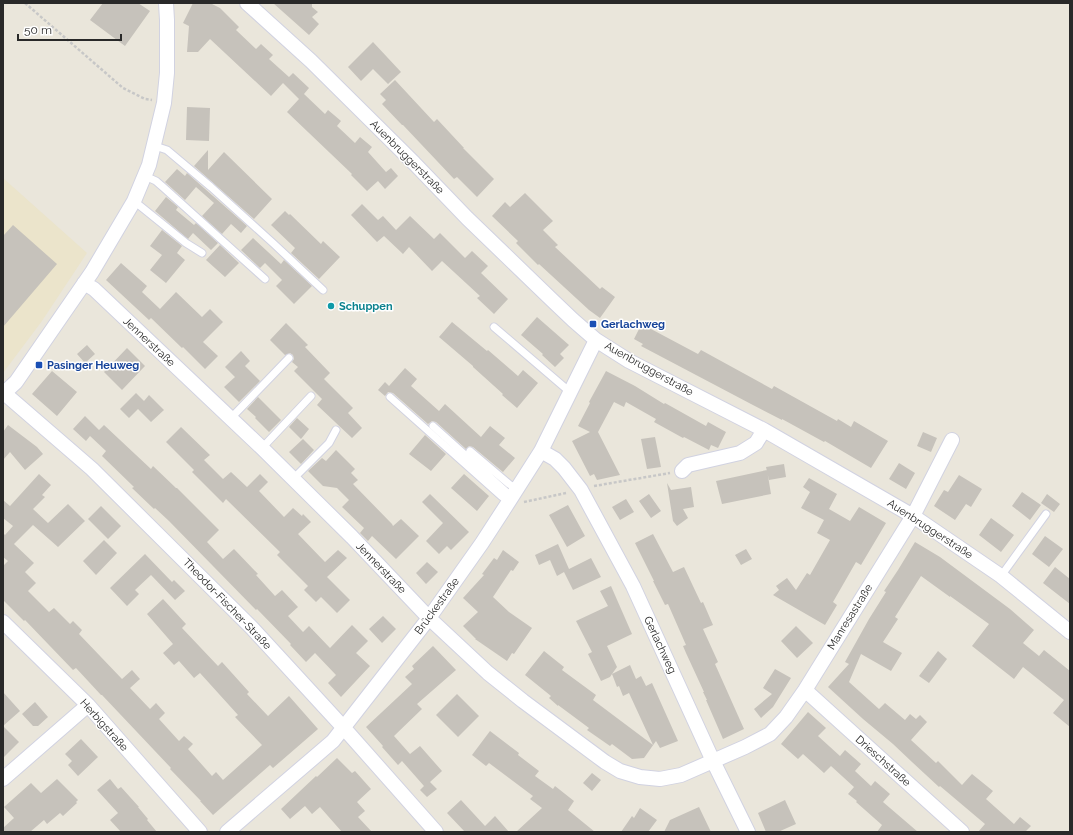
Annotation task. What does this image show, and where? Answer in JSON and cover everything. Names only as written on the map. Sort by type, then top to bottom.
[{"type":"street","points":[[3,393],[16,382],[84,283],[134,201],[145,176],[149,166],[164,103],[167,73],[168,20],[166,3]]},
{"type":"street","name":"Auenbruggerstraße","points":[[247,3],[311,61],[467,218],[573,320],[596,340],[629,361],[764,430],[913,516],[1001,576],[1070,632]]},
{"type":"street","name":"Jennerstraße","points":[[84,283],[94,289],[262,448],[352,537],[429,618],[488,673],[517,696],[605,762],[620,771],[640,777],[660,779],[681,775],[713,761]]},
{"type":"street","name":"Brückestraße","points":[[227,832],[333,741],[429,618],[482,543],[541,451],[596,340]]},
{"type":"street","name":"Theodor-Fischer-Straße","points":[[3,393],[92,469],[252,628],[343,727],[436,832]]},
{"type":"street","points":[[682,471],[688,464],[740,453],[756,443],[764,430]]},
{"type":"street","name":"Manresastraße","points":[[713,761],[770,734],[786,717],[805,690],[913,516],[952,440]]},
{"type":"street","name":"Gerlachweg","points":[[541,451],[555,459],[564,468],[580,490],[633,586],[746,831]]},
{"type":"street","name":"Herbigstraße","points":[[3,622],[88,705],[200,832]]},
{"type":"street","name":"Drieschstraße","points":[[805,690],[962,832]]},
{"type":"street","points":[[3,779],[88,705]]},
{"type":"lane","points":[[154,146],[167,150],[211,187],[323,290]]},
{"type":"lane","points":[[145,176],[156,181],[265,279]]},
{"type":"lane","points":[[134,201],[186,243],[202,253]]},
{"type":"lane","points":[[494,327],[570,392]]},
{"type":"lane","points":[[231,418],[289,358]]},
{"type":"lane","points":[[262,448],[311,396]]},
{"type":"lane","points":[[390,396],[495,491],[511,499]]},
{"type":"lane","points":[[433,426],[511,499]]},
{"type":"lane","points":[[293,479],[329,443],[336,430]]},
{"type":"lane","points":[[470,451],[509,484],[511,499]]},
{"type":"lane","points":[[1001,576],[1046,514]]},
{"type":"path","points":[[24,3],[123,88],[145,99],[164,103]]},
{"type":"path","points":[[511,499],[580,490],[682,471]]},
{"type":"shaded area","points":[[3,178],[87,253],[42,321],[3,373]]},
{"type":"building","points":[[103,3],[138,3],[150,11],[125,46],[90,20]]},
{"type":"building","points":[[193,3],[210,3],[220,8],[239,27],[236,30],[256,49],[261,44],[273,55],[269,59],[289,77],[293,73],[309,88],[304,94],[325,114],[328,110],[341,121],[337,126],[355,143],[360,137],[372,147],[368,152],[386,172],[391,168],[398,176],[385,189],[378,181],[367,191],[351,175],[352,174],[287,112],[299,99],[283,83],[271,96],[210,39],[198,52],[187,52],[189,26],[183,23]]},
{"type":"building","points":[[273,3],[312,3],[312,7],[318,12],[312,17],[319,24],[309,35]]},
{"type":"building","points":[[373,42],[401,72],[388,84],[373,69],[361,81],[348,67]]},
{"type":"building","points":[[395,80],[434,122],[437,119],[494,179],[477,197],[457,177],[454,179],[382,104],[386,100],[380,94]]},
{"type":"building","points":[[187,107],[210,108],[209,141],[186,140]]},
{"type":"building","points":[[208,150],[208,170],[224,152],[272,199],[254,219],[194,166]]},
{"type":"building","points":[[177,169],[185,176],[187,173],[247,226],[241,233],[231,224],[222,234],[202,216],[214,203],[196,187],[185,200],[165,182]]},
{"type":"building","points":[[525,193],[553,221],[543,230],[558,245],[555,247],[600,289],[602,287],[615,297],[600,318],[589,310],[539,264],[538,265],[516,243],[518,241],[492,216],[505,202],[510,207]]},
{"type":"building","points":[[166,197],[178,207],[176,210],[194,225],[196,223],[218,243],[211,250],[193,233],[188,239],[155,211]]},
{"type":"building","points":[[362,204],[378,220],[383,216],[396,230],[410,216],[434,239],[440,233],[465,258],[472,251],[488,266],[481,273],[508,299],[494,314],[477,298],[480,296],[442,261],[432,271],[409,247],[403,254],[384,236],[377,242],[351,215]]},
{"type":"building","points":[[285,211],[321,244],[323,241],[340,257],[319,279],[291,253],[295,248],[271,225]]},
{"type":"building","points":[[13,225],[57,264],[3,327],[3,236]]},
{"type":"building","points":[[162,230],[182,246],[177,253],[185,260],[166,283],[150,270],[162,255],[150,246]]},
{"type":"building","points":[[253,238],[281,264],[284,260],[312,286],[294,304],[276,286],[282,280],[265,263],[260,268],[241,250]]},
{"type":"building","points":[[220,245],[239,263],[225,277],[206,260]]},
{"type":"building","points":[[121,263],[147,286],[142,292],[160,309],[176,292],[202,317],[210,309],[223,322],[203,342],[218,356],[205,369],[151,318],[149,320],[106,280]]},
{"type":"building","points":[[537,317],[569,345],[560,354],[564,358],[555,367],[542,355],[543,354],[521,335]]},
{"type":"building","points":[[452,322],[518,376],[523,370],[538,383],[517,408],[473,366],[439,337]]},
{"type":"building","points":[[286,323],[308,345],[305,347],[330,373],[324,379],[353,408],[348,413],[362,428],[352,438],[317,405],[322,399],[294,371],[298,367],[292,362],[294,359],[293,355],[290,353],[285,355],[270,340]]},
{"type":"building","points":[[641,325],[698,354],[701,350],[772,389],[774,386],[837,421],[838,419],[851,427],[854,421],[888,441],[871,468],[825,441],[824,442],[641,346],[643,344],[634,339]]},
{"type":"building","points":[[87,345],[95,354],[85,363],[77,354]]},
{"type":"building","points":[[127,348],[145,366],[122,390],[104,372]]},
{"type":"building","points":[[241,351],[250,361],[245,366],[260,381],[239,402],[224,387],[235,377],[225,367]]},
{"type":"building","points":[[405,368],[417,379],[411,386],[439,411],[445,404],[481,437],[490,426],[505,438],[499,445],[515,458],[503,472],[473,447],[469,446],[466,449],[436,422],[432,421],[428,424],[393,393],[388,392],[385,396],[378,390],[385,382],[389,386]]},
{"type":"building","points":[[52,371],[77,392],[57,416],[32,394]]},
{"type":"building","points":[[606,371],[706,426],[708,422],[726,432],[718,448],[711,445],[709,450],[654,422],[656,419],[626,402],[624,407],[614,402],[598,432],[620,475],[597,480],[594,474],[590,476],[572,441],[590,432],[578,426]]},
{"type":"building","points":[[136,393],[144,401],[149,395],[164,410],[151,422],[138,409],[129,418],[120,409]]},
{"type":"building","points":[[258,397],[281,420],[269,432],[247,409]]},
{"type":"building","points":[[85,416],[99,430],[104,425],[151,469],[153,466],[219,530],[207,542],[223,559],[234,549],[258,574],[256,575],[275,596],[282,590],[298,607],[288,616],[303,632],[309,626],[330,648],[352,625],[368,641],[356,653],[370,666],[341,697],[328,683],[336,675],[315,653],[306,662],[290,645],[291,644],[257,609],[256,610],[169,521],[132,488],[134,487],[102,456],[106,451],[90,436],[86,441],[73,429]]},
{"type":"building","points":[[297,418],[309,429],[301,439],[289,427]]},
{"type":"building","points":[[8,425],[37,447],[43,454],[25,470],[10,452],[3,460],[3,432]]},
{"type":"building","points":[[181,427],[210,455],[204,460],[223,479],[231,472],[247,487],[260,474],[268,482],[259,491],[284,517],[293,508],[302,516],[303,514],[311,522],[298,534],[325,562],[338,550],[347,558],[327,577],[350,600],[337,613],[321,597],[316,602],[304,590],[308,586],[277,555],[280,552],[226,499],[223,503],[192,472],[194,470],[166,442]]},
{"type":"building","points":[[923,432],[937,438],[931,452],[917,446]]},
{"type":"building","points":[[425,435],[446,454],[431,471],[409,454]]},
{"type":"building","points":[[655,437],[661,467],[647,469],[641,439]]},
{"type":"building","points":[[303,439],[314,450],[301,464],[289,452]]},
{"type":"building","points":[[336,450],[355,469],[351,473],[358,480],[353,484],[393,526],[401,519],[419,536],[396,559],[372,536],[368,541],[360,533],[364,528],[342,507],[349,500],[337,488],[323,486],[308,471],[322,458],[326,461]]},
{"type":"building","points":[[899,463],[915,473],[906,489],[889,479]]},
{"type":"building","points":[[784,464],[786,477],[769,480],[766,467]]},
{"type":"building","points":[[767,470],[771,494],[722,504],[716,481]]},
{"type":"building","points":[[39,474],[51,485],[42,495],[45,497],[33,509],[48,523],[68,504],[85,521],[58,547],[33,525],[14,544],[34,563],[25,572],[36,583],[28,591],[49,612],[54,608],[70,624],[73,621],[82,630],[79,634],[122,679],[132,670],[140,679],[130,688],[150,709],[156,703],[165,713],[159,719],[179,741],[184,736],[193,744],[188,749],[212,776],[216,772],[223,780],[262,745],[235,717],[238,715],[200,673],[194,678],[179,661],[174,665],[163,653],[173,644],[147,614],[163,599],[186,624],[182,628],[218,666],[222,662],[249,692],[247,694],[268,716],[289,696],[318,729],[273,768],[270,765],[213,815],[170,769],[171,768],[76,668],[73,670],[25,620],[24,621],[3,600],[3,566],[8,561],[3,557],[3,533],[5,535],[13,526],[3,518],[3,500],[10,506]]},
{"type":"building","points":[[464,474],[489,496],[477,511],[451,488]]},
{"type":"building","points":[[959,475],[982,489],[971,507],[966,504],[955,520],[934,506],[944,490],[948,492]]},
{"type":"building","points":[[809,478],[837,494],[829,509],[850,521],[859,507],[886,523],[861,565],[856,562],[833,602],[837,605],[825,625],[773,595],[779,590],[776,586],[787,578],[796,590],[807,573],[810,575],[830,540],[817,533],[824,520],[801,508],[810,492],[803,487]]},
{"type":"building","points":[[667,483],[671,490],[691,487],[694,507],[683,509],[688,518],[677,526],[673,521]]},
{"type":"building","points":[[1022,492],[1041,505],[1030,520],[1012,506]]},
{"type":"building","points":[[430,494],[469,532],[451,550],[447,546],[439,554],[426,541],[443,523],[422,502]]},
{"type":"building","points":[[649,494],[661,511],[651,518],[639,501]]},
{"type":"building","points":[[1047,494],[1060,504],[1054,512],[1041,503]]},
{"type":"building","points":[[626,499],[634,512],[620,520],[612,507]]},
{"type":"building","points":[[568,505],[585,536],[567,547],[549,515]]},
{"type":"building","points":[[101,506],[121,526],[108,539],[88,519]]},
{"type":"building","points":[[991,518],[1014,535],[1001,552],[979,535]]},
{"type":"building","points":[[653,534],[673,572],[684,567],[701,603],[703,602],[713,625],[703,629],[718,662],[715,664],[744,729],[723,739],[683,646],[686,645],[668,604],[665,605],[635,543]]},
{"type":"building","points":[[1045,536],[1063,549],[1049,567],[1032,554]]},
{"type":"building","points":[[104,540],[117,553],[96,575],[83,561]]},
{"type":"building","points":[[915,542],[940,557],[1010,609],[1034,630],[1023,643],[1039,656],[1044,650],[1070,671],[1070,727],[1053,713],[1064,700],[1023,667],[1014,679],[972,646],[989,624],[921,576],[895,617],[898,619],[883,642],[902,653],[891,671],[861,654],[849,682],[879,709],[885,703],[905,720],[910,714],[916,719],[920,715],[927,722],[911,740],[936,763],[938,761],[962,785],[972,774],[993,791],[986,799],[1014,824],[1020,817],[1031,826],[1025,832],[978,832],[985,824],[940,786],[939,787],[828,687],[849,664],[845,662],[886,592],[884,591]]},
{"type":"building","points":[[558,544],[569,569],[591,558],[601,577],[573,590],[564,572],[557,576],[550,560],[539,565],[535,555]]},
{"type":"building","points":[[746,549],[752,559],[741,565],[735,555]]},
{"type":"building","points":[[503,550],[519,562],[513,571],[511,570],[493,597],[509,612],[532,628],[514,654],[512,653],[507,661],[475,639],[463,626],[478,612],[463,598],[484,575],[482,574],[494,558],[497,560]]},
{"type":"building","points":[[145,554],[172,582],[174,580],[185,591],[175,600],[151,575],[135,590],[139,594],[127,606],[110,588]]},
{"type":"building","points":[[427,562],[438,572],[426,584],[416,573]]},
{"type":"building","points":[[1055,567],[1070,579],[1070,604],[1043,583]]},
{"type":"building","points":[[611,586],[632,634],[607,646],[617,667],[610,677],[601,681],[588,654],[592,652],[576,621],[608,606],[600,591]]},
{"type":"building","points":[[383,616],[396,629],[382,643],[369,629]]},
{"type":"building","points":[[796,626],[813,643],[797,658],[781,641]]},
{"type":"building","points":[[433,646],[456,670],[417,704],[422,709],[394,736],[410,754],[420,746],[442,771],[430,782],[437,789],[427,797],[420,790],[424,786],[402,761],[398,765],[366,727],[412,684],[405,677],[414,669],[412,666]]},
{"type":"building","points":[[544,651],[564,667],[562,670],[596,695],[593,700],[653,745],[629,693],[623,696],[619,686],[617,687],[612,674],[630,665],[636,679],[641,676],[646,686],[652,683],[678,741],[660,748],[656,741],[644,758],[632,759],[612,744],[610,746],[587,730],[589,728],[558,706],[549,698],[551,696],[525,675]]},
{"type":"building","points":[[938,651],[947,659],[929,683],[919,676]]},
{"type":"building","points":[[775,669],[791,678],[773,707],[761,718],[754,709],[772,694],[763,688]]},
{"type":"building","points":[[3,692],[20,711],[3,726]]},
{"type":"building","points":[[457,694],[479,716],[458,737],[436,715]]},
{"type":"building","points":[[35,702],[48,717],[38,726],[33,726],[22,714]]},
{"type":"building","points":[[808,712],[826,728],[818,736],[840,756],[845,750],[861,764],[855,771],[871,786],[875,781],[890,794],[883,802],[918,832],[877,832],[882,825],[848,794],[854,787],[831,766],[824,773],[803,754],[798,759],[781,744]]},
{"type":"building","points":[[3,726],[19,742],[3,758]]},
{"type":"building","points":[[490,731],[519,753],[518,755],[539,771],[535,776],[553,789],[555,786],[574,801],[568,810],[595,832],[516,832],[542,808],[530,799],[533,796],[489,763],[486,766],[472,755]]},
{"type":"building","points":[[81,739],[98,757],[78,776],[68,765],[72,761],[65,754]]},
{"type":"building","points":[[337,758],[352,773],[355,771],[371,789],[357,802],[365,811],[358,817],[372,832],[342,832],[320,807],[312,814],[305,806],[290,819],[281,809]]},
{"type":"building","points":[[592,773],[601,780],[592,791],[583,783]]},
{"type":"building","points":[[57,779],[78,800],[76,802],[77,803],[63,816],[60,813],[47,824],[44,820],[30,832],[3,832],[3,828],[14,818],[4,807],[31,783],[41,793]]},
{"type":"building","points":[[110,779],[118,789],[121,787],[139,807],[157,832],[121,832],[110,820],[118,813],[97,790]]},
{"type":"building","points":[[461,800],[485,826],[495,816],[509,832],[465,832],[447,813]]},
{"type":"building","points":[[785,800],[796,824],[778,832],[766,832],[758,813]]},
{"type":"building","points":[[699,807],[711,832],[664,832],[670,820]]},
{"type":"building","points":[[640,808],[657,820],[648,832],[621,832],[632,816],[634,818]]},
{"type":"place","name":"Schuppen","points":[[331,306]]},
{"type":"place","name":"Gerlachweg","points":[[593,324]]},
{"type":"place","name":"Pasinger Heuweg","points":[[39,365]]}]
